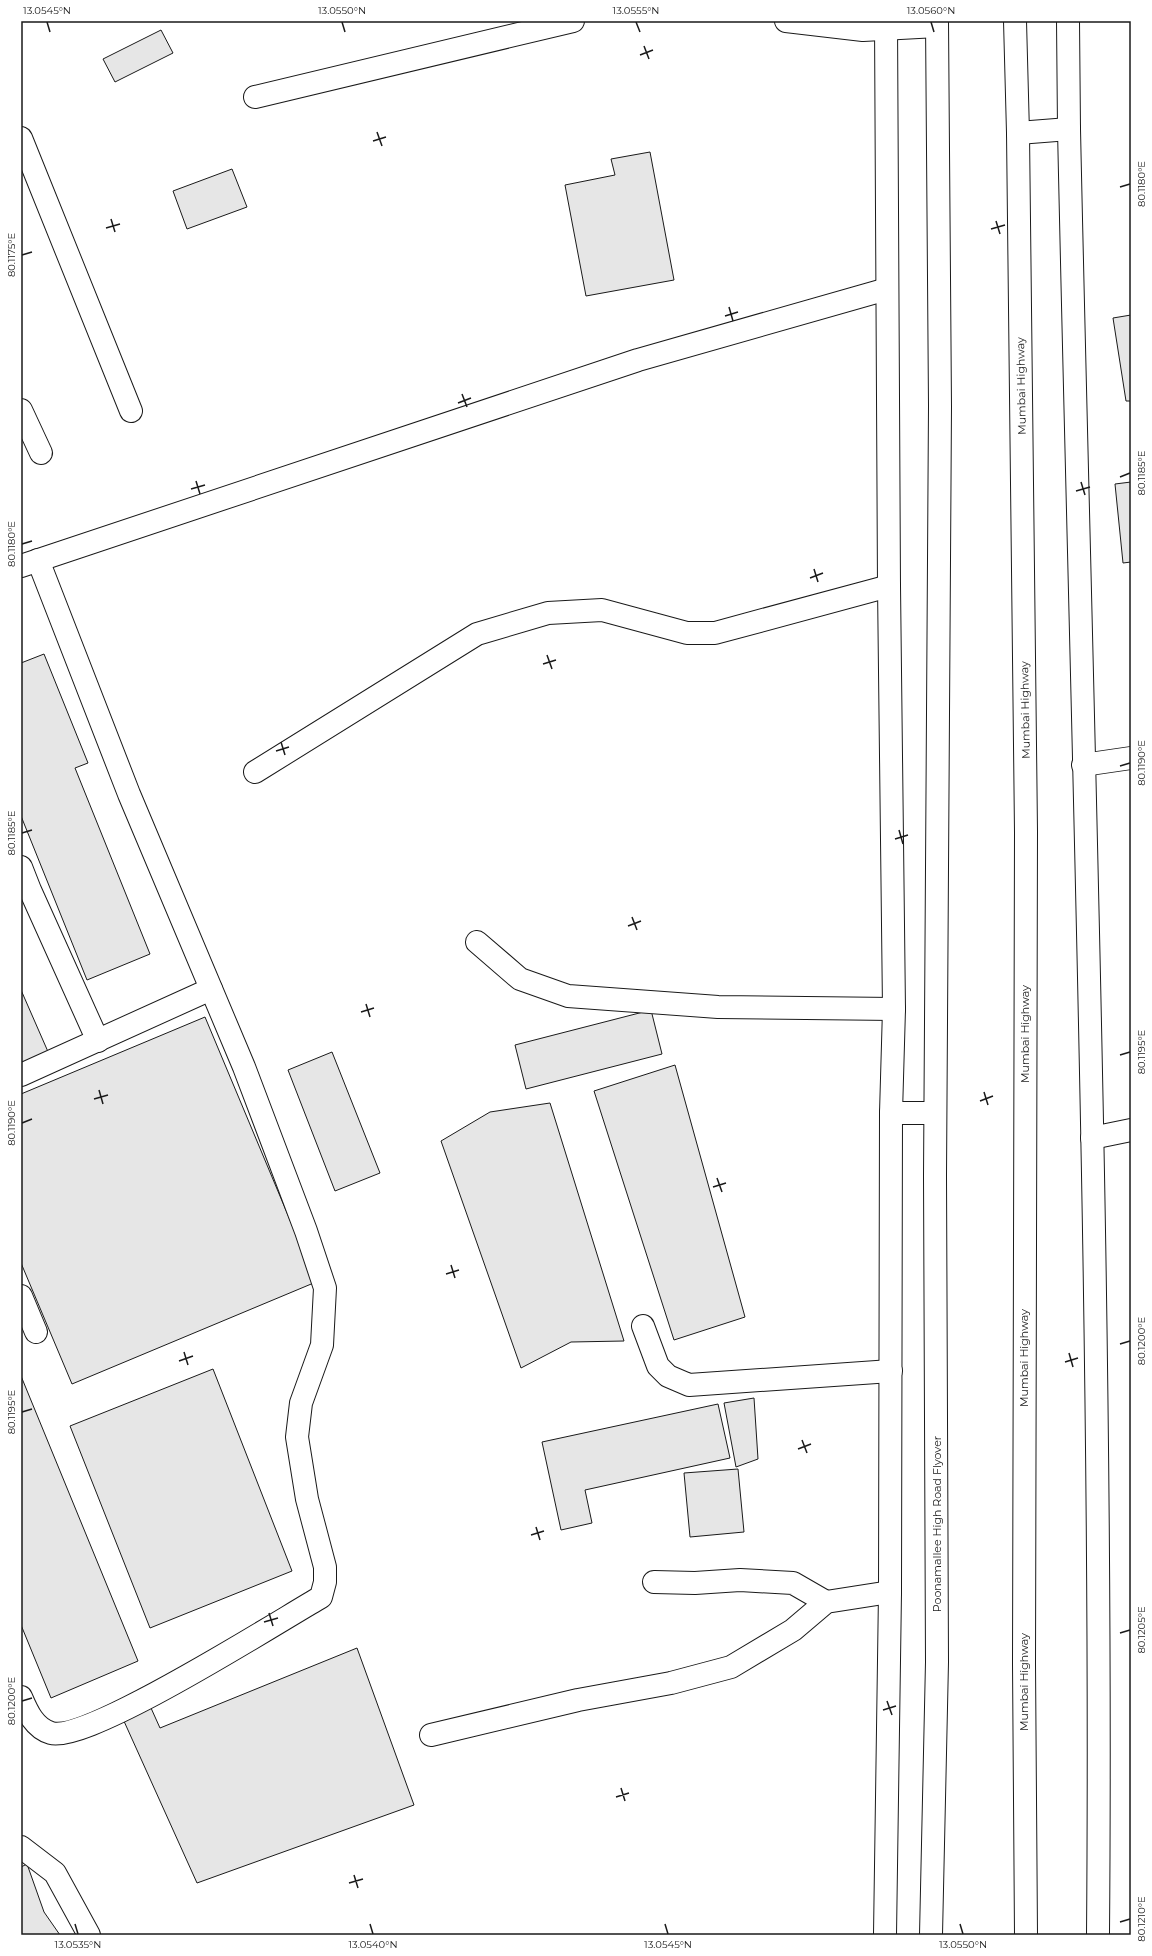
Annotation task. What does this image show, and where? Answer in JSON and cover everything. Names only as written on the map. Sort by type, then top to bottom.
[{"type":"main road","points":[[255,97],[573,21]]},
{"type":"main road","points":[[786,21],[863,30],[886,25],[937,23],[940,414],[935,1113],[891,1113]]},
{"type":"main road","name":"Mumbai Highway","points":[[1015,21],[1018,133],[1026,832],[1024,1672],[1026,1935]]},
{"type":"main road","points":[[1068,21],[1069,129],[1092,1138],[1100,1679],[1098,1935]]},
{"type":"main road","points":[[884,1935],[890,1592],[891,1113],[894,1009],[889,586],[886,25]]},
{"type":"main road","points":[[1018,133],[1069,129]]},
{"type":"main road","points":[[21,138],[131,411]]},
{"type":"main road","points":[[21,1697],[28,1713],[39,1728],[52,1733],[74,1731],[149,1698],[321,1597],[325,1582],[325,1567],[307,1499],[297,1437],[301,1403],[322,1345],[325,1288],[306,1231],[244,1067],[129,794],[29,563],[638,360],[887,289]]},
{"type":"main road","points":[[21,410],[41,453]]},
{"type":"main road","points":[[255,772],[477,634],[548,613],[602,610],[687,633],[715,633],[889,586]]},
{"type":"main road","points":[[1083,764],[1131,758]]},
{"type":"main road","points":[[21,867],[25,892],[98,1041]]},
{"type":"main road","points":[[476,942],[520,979],[568,996],[718,1008],[894,1009]]},
{"type":"main road","points":[[21,1075],[211,989]]},
{"type":"main road","name":"Poonamallee High Road Flyover","points":[[931,1935],[938,1662],[935,1113]]},
{"type":"main road","points":[[1092,1138],[1131,1130]]},
{"type":"main road","points":[[21,1296],[36,1332]]},
{"type":"main road","points":[[642,1326],[658,1366],[668,1376],[689,1385],[891,1370]]},
{"type":"main road","points":[[654,1582],[695,1583],[740,1580],[793,1583],[826,1602]]},
{"type":"main road","points":[[431,1735],[578,1700],[671,1683],[731,1667],[793,1630],[826,1602],[890,1592]]},
{"type":"main road","points":[[21,1847],[56,1873],[89,1935]]},
{"type":"building","points":[[161,30],[173,53],[115,82],[103,59]]},
{"type":"building","points":[[650,152],[674,280],[586,296],[565,185],[615,175],[611,159]]},
{"type":"building","points":[[232,169],[247,207],[187,229],[173,191]]},
{"type":"building","points":[[1131,315],[1131,401],[1126,401],[1113,318]]},
{"type":"building","points":[[1131,482],[1131,562],[1123,563],[1115,484]]},
{"type":"building","points":[[44,654],[88,763],[75,768],[150,954],[87,980],[21,816],[21,663]]},
{"type":"building","points":[[21,990],[49,1054],[21,1067]]},
{"type":"building","points":[[651,1010],[662,1054],[526,1089],[515,1045]]},
{"type":"building","points":[[205,1017],[316,1282],[72,1384],[21,1263],[21,1094]]},
{"type":"building","points":[[332,1052],[380,1173],[335,1191],[288,1070]]},
{"type":"building","points":[[675,1065],[745,1317],[674,1340],[594,1091]]},
{"type":"building","points":[[550,1103],[624,1341],[571,1342],[521,1368],[441,1141],[490,1112]]},
{"type":"building","points":[[213,1369],[292,1571],[150,1628],[70,1426]]},
{"type":"building","points":[[21,1376],[138,1661],[51,1698],[21,1625]]},
{"type":"building","points":[[754,1398],[758,1459],[736,1467],[724,1403]]},
{"type":"building","points":[[718,1404],[730,1458],[585,1490],[592,1523],[561,1530],[542,1442]]},
{"type":"building","points":[[738,1469],[744,1532],[690,1537],[684,1473]]},
{"type":"building","points":[[357,1648],[414,1805],[197,1883],[123,1719],[151,1708],[160,1728]]},
{"type":"building","points":[[27,1864],[44,1912],[60,1935],[21,1935],[21,1867]]}]
